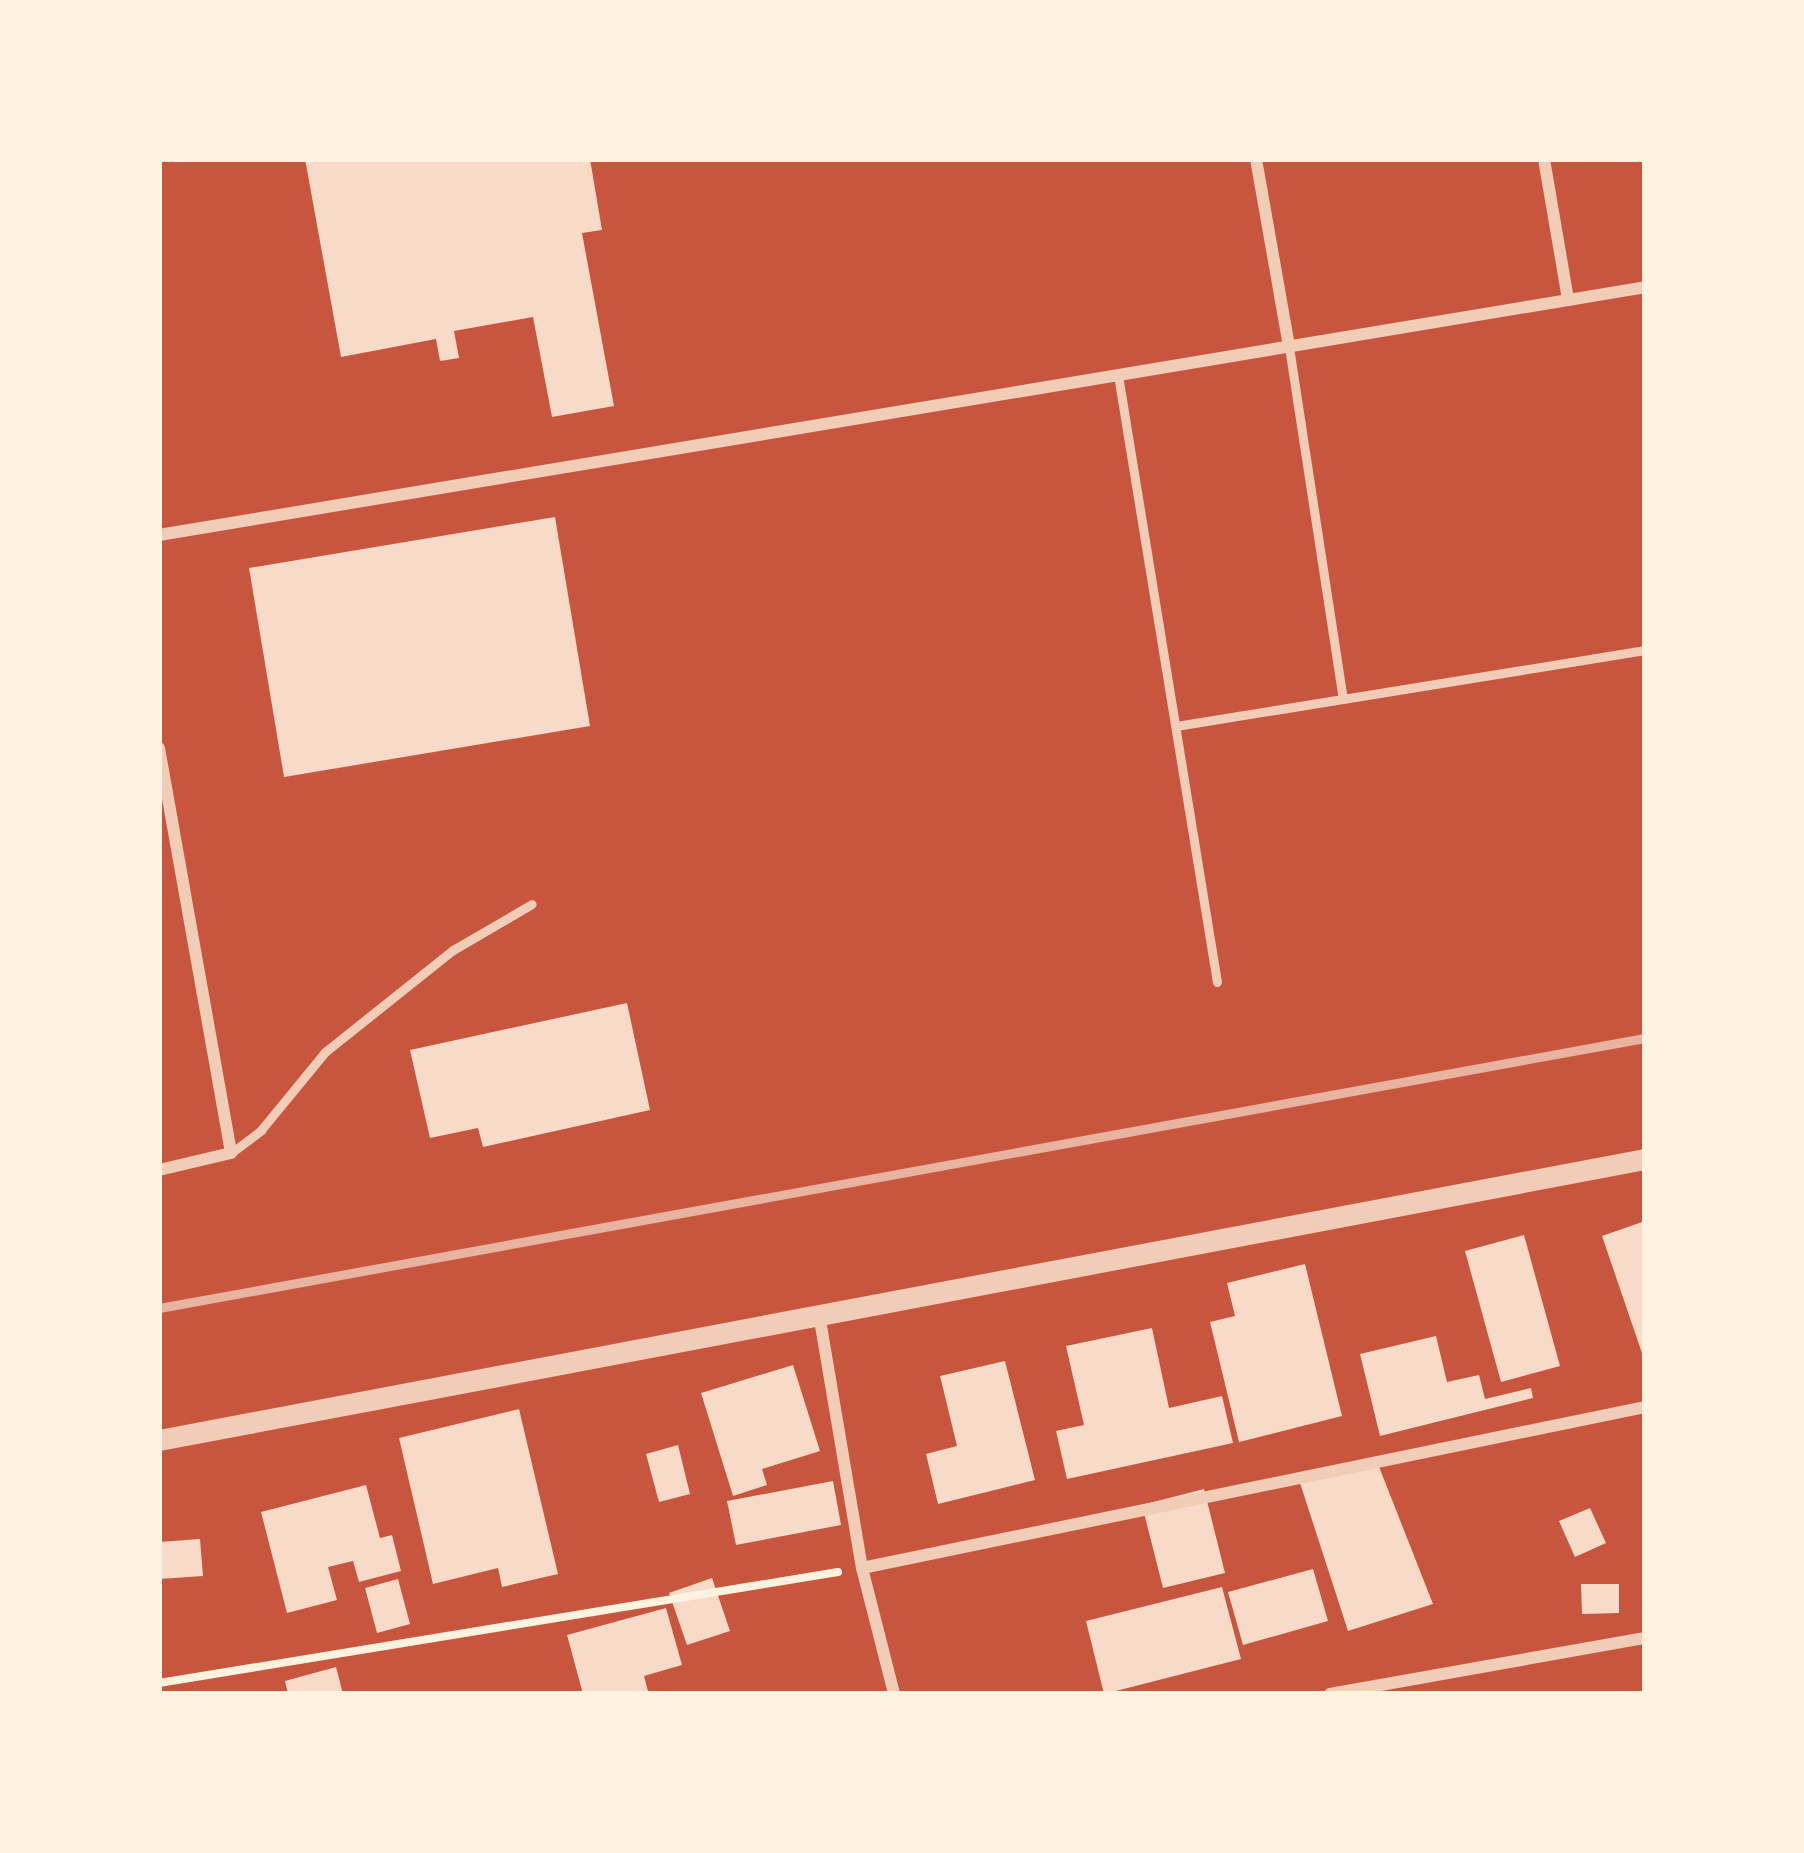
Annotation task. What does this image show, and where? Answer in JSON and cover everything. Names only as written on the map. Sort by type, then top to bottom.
[{"type":"street","points":[[1256,159],[1288,347]]},
{"type":"street","points":[[1544,159],[1568,300]]},
{"type":"street","points":[[159,535],[1645,287]]},
{"type":"street","points":[[159,748],[231,1153],[159,1170]]},
{"type":"street","points":[[159,1440],[1645,1159]]},
{"type":"street","points":[[819,1314],[862,1568],[894,1694]]},
{"type":"street","points":[[862,1568],[1645,1406]]},
{"type":"street","points":[[1330,1694],[1645,1638]]},
{"type":"lane","points":[[1288,347],[1343,699]]},
{"type":"lane","points":[[1118,375],[1217,982]]},
{"type":"lane","points":[[1176,726],[1645,650]]},
{"type":"lane","points":[[231,1153],[261,1130],[325,1052],[453,950],[532,904]]},
{"type":"path","points":[[159,1683],[862,1568]]},
{"type":"building","points":[[305,159],[590,159],[602,230],[582,233],[614,406],[552,417],[533,317],[454,331],[459,358],[440,361],[436,339],[341,357]]},
{"type":"building","points":[[555,517],[590,726],[284,777],[249,568]]},
{"type":"building","points":[[627,1003],[650,1110],[483,1147],[478,1128],[430,1138],[410,1050]]},
{"type":"building","points":[[1645,1221],[1645,1359],[1644,1359],[1602,1236]]},
{"type":"building","points":[[1524,1235],[1560,1366],[1501,1382],[1465,1251]]},
{"type":"building","points":[[1305,1264],[1342,1416],[1239,1442],[1210,1322],[1235,1316],[1227,1283]]},
{"type":"building","points":[[1152,1328],[1169,1408],[1222,1396],[1233,1443],[1067,1479],[1056,1431],[1084,1425],[1066,1346]]},
{"type":"building","points":[[1436,1336],[1447,1382],[1479,1375],[1485,1399],[1531,1388],[1533,1398],[1380,1436],[1360,1354]]},
{"type":"building","points":[[1005,1361],[1035,1480],[938,1504],[926,1454],[957,1446],[940,1376]]},
{"type":"building","points":[[793,1365],[820,1451],[762,1469],[767,1485],[733,1496],[701,1393]]},
{"type":"building","points":[[519,1409],[558,1574],[502,1587],[498,1568],[433,1584],[399,1438]]},
{"type":"building","points":[[678,1445],[690,1494],[659,1502],[646,1454]]},
{"type":"building","points":[[1376,1459],[1433,1604],[1348,1631],[1300,1483]]},
{"type":"building","points":[[833,1481],[841,1525],[736,1545],[727,1501]]},
{"type":"building","points":[[366,1485],[380,1538],[392,1535],[401,1571],[359,1582],[353,1561],[328,1567],[337,1600],[287,1613],[261,1512]]},
{"type":"building","points":[[1204,1489],[1225,1573],[1163,1588],[1142,1505]]},
{"type":"building","points":[[1590,1508],[1606,1543],[1575,1557],[1559,1521]]},
{"type":"building","points":[[200,1539],[203,1576],[159,1579],[159,1542]]},
{"type":"building","points":[[1313,1569],[1328,1621],[1243,1645],[1228,1592]]},
{"type":"building","points":[[712,1578],[730,1631],[687,1645],[669,1593]]},
{"type":"building","points":[[398,1579],[410,1624],[377,1633],[365,1588]]},
{"type":"building","points":[[1581,1584],[1619,1584],[1619,1613],[1582,1614]]},
{"type":"building","points":[[1222,1587],[1241,1659],[1104,1694],[1086,1621]]},
{"type":"building","points":[[666,1608],[682,1665],[644,1676],[648,1691],[583,1694],[567,1635]]},
{"type":"building","points":[[336,1667],[343,1694],[288,1694],[285,1681]]},
{"type":"railway","points":[[159,1308],[1645,1038]]}]
